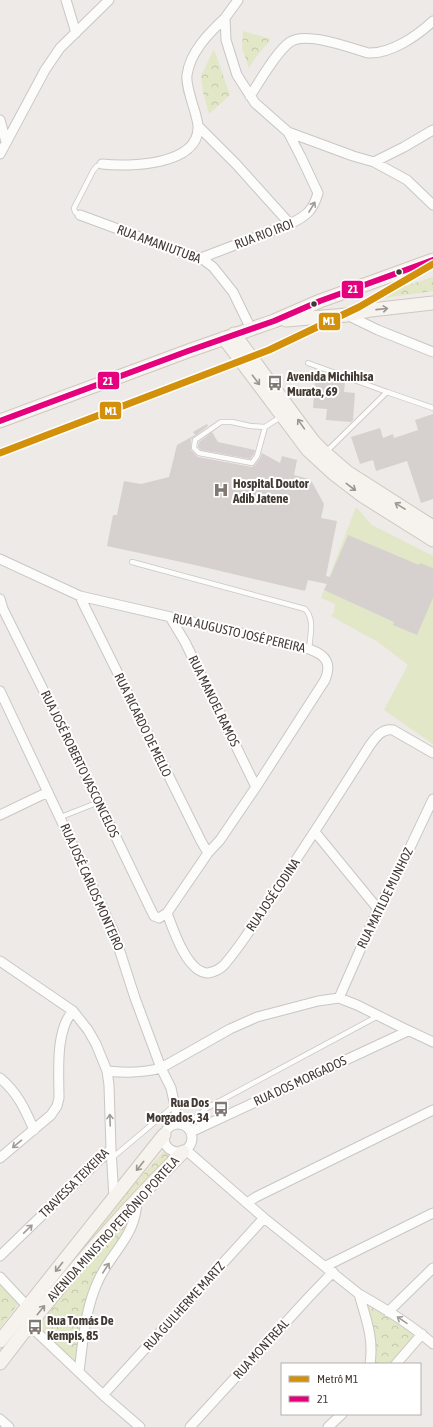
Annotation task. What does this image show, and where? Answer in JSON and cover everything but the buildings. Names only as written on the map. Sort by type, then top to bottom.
[{"type":"street","points":[[66,0],[76,33]]},
{"type":"street","points":[[0,154],[45,70],[60,48],[109,0]]},
{"type":"street","points":[[102,164],[126,166],[154,163],[178,155],[192,144],[197,135],[198,126],[187,77],[189,66],[204,39],[225,18],[238,0]]},
{"type":"street","points":[[225,18],[226,40],[237,75],[255,103],[288,132],[353,156],[374,162],[407,180],[433,205]]},
{"type":"street","points":[[250,96],[279,53],[290,42],[301,38],[316,39],[368,53],[376,53],[393,49],[433,21]]},
{"type":"street","points":[[0,120],[6,142]]},
{"type":"street","points":[[198,126],[236,164],[290,224]]},
{"type":"street","points":[[374,162],[404,148],[433,130]]},
{"type":"street","name":"RUA RIO IROI","points":[[202,258],[290,224],[302,218],[309,212],[318,193],[288,132]]},
{"type":"street","name":"RUA AMANIUTUBA","points":[[80,215],[202,258],[213,267],[233,292],[255,327]]},
{"type":"street","points":[[0,420],[274,321],[320,301],[433,260]]},
{"type":"street","points":[[347,291],[341,295],[336,302],[339,311],[378,330],[433,352]]},
{"type":"street","points":[[274,321],[346,315],[371,310],[433,303]]},
{"type":"street","points":[[253,359],[249,348],[255,327]]},
{"type":"street","points":[[229,336],[253,359],[313,441],[325,453],[347,472],[433,527]]},
{"type":"street","points":[[229,336],[308,450],[333,473],[363,496],[433,540]]},
{"type":"street","name":"RUA AUGUSTO JOSÉ PEREIRA","points":[[0,559],[80,596],[309,650],[316,652],[325,659],[328,665],[328,672],[325,680],[256,787],[167,913]]},
{"type":"street","name":"RUA RICARDO DE MELLO","points":[[80,596],[82,603],[208,853]]},
{"type":"street","name":"RUA JOSÉ ROBERTO VASCONCELOS","points":[[0,600],[154,916],[158,918],[167,913]]},
{"type":"street","name":"RUA MANOEL RAMOS","points":[[170,617],[185,642],[256,787]]},
{"type":"street","name":"RUA JOSÉ CARLOS MONTEIRO","points":[[0,691],[120,946],[135,998],[161,1068],[171,1088],[175,1108],[182,1125]]},
{"type":"street","name":"RUA JOSÉ CODINA","points":[[167,913],[183,951],[197,969],[209,973],[219,969],[244,938],[315,832],[370,745],[380,734],[389,729],[393,730],[433,753]]},
{"type":"street","points":[[0,815],[48,792]]},
{"type":"street","name":"RUA MATILDE MUNHOZ","points":[[339,998],[378,909],[406,856],[433,799]]},
{"type":"street","points":[[315,832],[378,909]]},
{"type":"street","name":"TRAVESSA TEIXEIRA","points":[[0,961],[73,1010],[96,1044],[107,1071],[109,1085],[111,1154],[95,1164],[0,1256]]},
{"type":"street","points":[[107,1071],[152,1071],[161,1068],[230,1029],[256,1018],[318,1001],[339,998],[357,1005],[433,1042]]},
{"type":"street","points":[[0,1158],[51,1115],[57,1106],[59,1098],[60,1041],[67,1017],[73,1010]]},
{"type":"street","name":"RUA DOS MORGADOS","points":[[191,1132],[408,1031]]},
{"type":"street","points":[[0,1078],[18,1097],[25,1108],[34,1130]]},
{"type":"street","points":[[168,1131],[178,1124],[182,1125],[191,1132],[192,1136],[187,1148],[175,1152],[169,1149],[165,1143],[168,1131],[175,1108]]},
{"type":"street","points":[[247,1203],[256,1197],[433,1110]]},
{"type":"street","name":"AVENIDA MINISTRO PETRÔNIO PORTELA","points":[[0,1363],[26,1316],[114,1198],[168,1131]]},
{"type":"street","points":[[187,1148],[196,1159],[264,1218],[359,1294],[422,1334],[433,1344]]},
{"type":"street","name":"AVENIDA MINISTRO PETRÔNIO PORTELA","points":[[0,1342],[91,1251],[160,1174],[187,1148]]},
{"type":"street","name":"AVENIDA MINISTRO PETRÔNIO PORTELA","points":[[111,1154],[114,1198]]},
{"type":"street","points":[[79,1372],[89,1304],[99,1278],[133,1224],[136,1214],[137,1200]]},
{"type":"street","name":"RUA MONTREAL","points":[[190,1427],[308,1298],[329,1269],[433,1213]]},
{"type":"street","name":"RUA GUILHERME MARTZ","points":[[103,1395],[264,1218]]},
{"type":"street","points":[[388,1312],[433,1268]]},
{"type":"street","points":[[0,1277],[26,1316],[79,1372],[140,1427]]},
{"type":"street","points":[[359,1294],[371,1333],[372,1351],[370,1363]]},
{"type":"street","points":[[397,1363],[422,1334]]},
{"type":"street","points":[[328,1427],[341,1415]]},
{"type":"street","points":[[0,1420],[9,1427]]},
{"type":"lane","points":[[80,215],[75,212],[74,208],[93,171],[97,166],[102,164]]},
{"type":"lane","points":[[308,363],[433,408]]},
{"type":"lane","points":[[325,453],[387,392]]},
{"type":"lane","points":[[265,427],[257,456],[252,463],[199,453],[194,448],[195,440],[221,422],[232,422],[250,426],[265,427],[283,416]]},
{"type":"lane","points":[[132,562],[305,609],[309,613],[311,619],[309,650]]},
{"type":"lane","points":[[60,817],[99,802]]},
{"type":"lane","points":[[182,1125],[193,1120],[208,1108],[378,1016]]},
{"type":"lane","points":[[111,1154],[175,1108]]},
{"type":"green space","points":[[243,31],[271,39],[249,68],[242,48]]},
{"type":"green space","points":[[214,49],[230,95],[209,114],[203,92],[201,76]]},
{"type":"green space","points":[[433,277],[433,291],[356,302]]},
{"type":"green space","points":[[356,507],[372,525],[433,556],[433,744],[384,710],[408,665],[378,642],[331,616],[334,612],[335,604],[321,598]]},
{"type":"green space","points":[[164,1151],[170,1156],[97,1240],[90,1234]]},
{"type":"green space","points":[[137,1216],[99,1278],[79,1367],[31,1326],[98,1243]]},
{"type":"green space","points":[[0,1285],[18,1304],[0,1328]]},
{"type":"green space","points":[[359,1294],[422,1334],[396,1363],[370,1363]]},
{"type":"metro line","name":"M1","points":[[0,453],[269,350],[359,307],[433,264]]},
{"type":"transit line","name":"21","points":[[0,421],[188,351],[274,321],[320,301],[433,260]]},
{"type":"place","name":"Avenida Michihisa Murata, 69","points":[[275,383]]},
{"type":"place","name":"Hospital Doutor Adib Jatene","points":[[221,490]]},
{"type":"place","name":"Rua Dos Morgados, 34","points":[[221,1109]]},
{"type":"place","name":"Rua Tomás De Kempis, 85","points":[[35,1327]]}]
